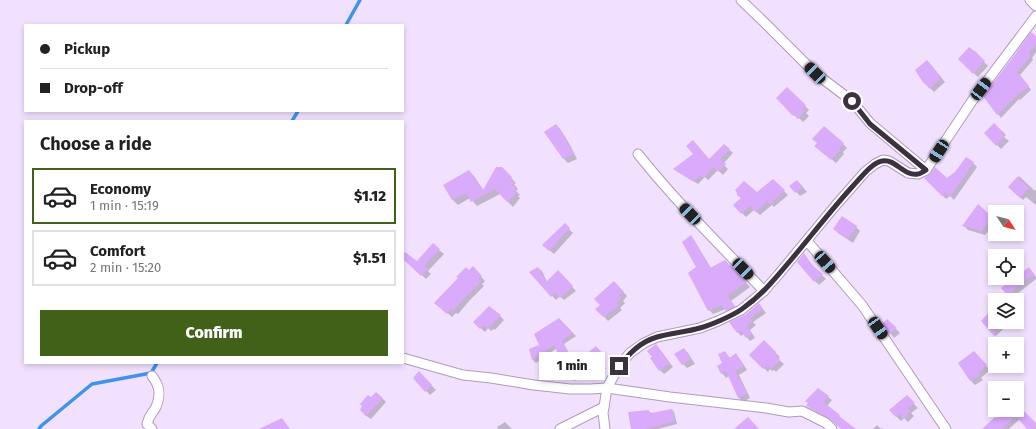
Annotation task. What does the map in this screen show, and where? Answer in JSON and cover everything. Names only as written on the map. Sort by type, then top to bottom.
[{"type":"street","points":[[741,0],[815,73],[852,101],[870,124],[926,170]]},
{"type":"street","points":[[1030,0],[1036,6]]},
{"type":"street","points":[[605,429],[603,413],[608,388],[619,366],[630,353],[644,343],[657,337],[700,328],[741,310],[764,291],[836,205],[865,172],[875,164],[883,160],[889,161],[908,173],[918,174],[926,170],[972,100],[1036,16]]},
{"type":"street","points":[[638,154],[679,203],[764,291]]},
{"type":"street","points":[[806,241],[862,305],[946,429]]},
{"type":"street","points":[[404,358],[463,375],[570,389],[608,388],[788,412],[802,411],[826,423],[832,429]]},
{"type":"street","points":[[152,376],[157,383],[160,392],[156,407],[149,416],[147,424],[152,429]]},
{"type":"street","points":[[560,429],[604,407]]},
{"type":"building","points":[[1031,32],[1036,36],[1036,45],[1029,53],[1031,56],[1017,72],[1029,86],[1015,97],[997,115],[983,96]]},
{"type":"building","points":[[969,47],[985,61],[973,74],[958,59]]},
{"type":"building","points":[[927,60],[941,77],[930,89],[924,84],[915,70]]},
{"type":"building","points":[[787,87],[806,105],[802,109],[805,111],[798,119],[794,115],[793,116],[776,98]]},
{"type":"building","points":[[994,123],[1005,136],[996,146],[984,133]]},
{"type":"building","points":[[556,124],[566,138],[565,139],[574,154],[563,159],[544,132]]},
{"type":"building","points":[[824,126],[844,143],[840,148],[841,149],[831,160],[814,146],[817,143],[812,139]]},
{"type":"building","points":[[693,140],[709,159],[724,144],[730,149],[720,159],[726,164],[719,172],[713,167],[704,178],[700,175],[694,182],[673,169],[693,154],[686,146]]},
{"type":"building","points":[[966,157],[974,162],[950,197],[945,193],[942,196],[924,178],[930,174],[935,167],[947,178],[955,172]]},
{"type":"building","points":[[496,167],[502,167],[512,177],[510,179],[514,183],[512,185],[516,189],[514,191],[516,193],[507,202],[495,189],[471,202],[466,193],[452,200],[443,185],[469,170],[483,190]]},
{"type":"building","points":[[1017,177],[1029,188],[1020,198],[1008,187]]},
{"type":"building","points":[[773,179],[785,190],[770,204],[768,201],[755,212],[750,206],[741,214],[733,205],[741,198],[737,195],[735,190],[744,181],[757,192]]},
{"type":"building","points":[[797,180],[803,187],[795,193],[789,186]]},
{"type":"building","points":[[978,204],[988,213],[988,223],[981,231],[962,226]]},
{"type":"building","points":[[842,216],[857,226],[848,239],[833,229]]},
{"type":"building","points":[[565,223],[570,228],[549,251],[542,245]]},
{"type":"building","points":[[691,235],[710,268],[725,260],[747,282],[727,296],[735,306],[726,311],[722,305],[708,311],[688,273],[696,267],[682,242]]},
{"type":"building","points":[[433,243],[440,249],[424,266],[428,269],[421,276],[404,260],[404,254],[405,252],[417,261]]},
{"type":"building","points":[[804,253],[812,265],[823,274],[814,282],[797,262]]},
{"type":"building","points":[[473,266],[482,276],[478,279],[481,282],[453,311],[451,309],[447,314],[434,303],[458,278],[456,277],[466,267],[469,270]]},
{"type":"building","points":[[538,267],[546,282],[558,270],[573,286],[560,298],[555,293],[551,297],[529,272]]},
{"type":"building","points":[[1029,267],[1034,274],[1024,282],[1024,271]]},
{"type":"building","points":[[614,281],[624,292],[619,296],[621,298],[617,303],[619,306],[603,317],[595,309],[600,305],[594,299]]},
{"type":"building","points":[[1005,285],[1020,285],[1010,293],[1005,293],[1001,288]]},
{"type":"building","points":[[759,303],[763,309],[750,318],[753,321],[747,326],[752,334],[746,338],[741,331],[737,333],[729,322],[745,315]]},
{"type":"building","points":[[489,306],[501,315],[490,327],[489,326],[487,328],[484,325],[480,329],[473,322]]},
{"type":"building","points":[[988,314],[988,329],[981,321]]},
{"type":"building","points":[[559,318],[573,333],[562,341],[574,364],[596,346],[602,353],[589,363],[604,366],[570,378],[554,345],[532,360],[529,349],[539,345],[534,334]]},
{"type":"building","points":[[887,319],[897,328],[889,334],[882,324]]},
{"type":"building","points":[[988,329],[995,329],[995,337]]},
{"type":"building","points":[[764,340],[776,352],[775,354],[780,360],[771,369],[769,366],[768,368],[766,366],[763,369],[749,355]]},
{"type":"building","points":[[656,344],[670,363],[659,371],[650,358],[652,357],[647,351]]},
{"type":"building","points":[[684,348],[691,359],[682,365],[674,354]]},
{"type":"building","points":[[725,351],[729,358],[736,353],[744,366],[735,371],[747,394],[738,398],[726,371],[721,374],[717,366],[722,363],[718,354]]},
{"type":"building","points":[[974,351],[987,365],[978,373],[980,375],[970,381],[958,363]]},
{"type":"building","points":[[419,371],[432,385],[425,392],[413,378]]},
{"type":"building","points":[[818,388],[829,396],[823,402],[856,429],[841,429],[829,418],[806,406],[808,403],[805,401]]},
{"type":"building","points":[[376,392],[383,398],[366,416],[360,410],[362,406],[360,404],[368,395],[371,397]]},
{"type":"building","points":[[907,395],[915,403],[907,408],[911,411],[904,419],[899,414],[896,417],[889,410]]},
{"type":"building","points":[[672,409],[675,421],[645,429],[631,429],[628,412],[649,410],[651,413]]},
{"type":"building","points":[[1024,411],[1036,423],[1036,426],[1033,429],[1027,429],[1017,417],[1024,417]]},
{"type":"building","points":[[748,417],[759,429],[734,429]]},
{"type":"building","points":[[995,417],[1015,417],[1002,429],[982,429]]},
{"type":"building","points":[[282,418],[290,429],[259,429]]},
{"type":"waterway","points":[[347,24],[360,0]]},
{"type":"waterway","points":[[293,120],[297,112]]},
{"type":"waterway","points":[[39,429],[92,384],[151,373],[156,364]]},
{"type":"route","points":[[619,366],[630,353],[644,343],[657,337],[700,328],[741,310],[764,291],[836,205],[865,172],[875,164],[883,160],[889,161],[908,173],[918,174],[926,170],[870,124],[852,101]]}]
